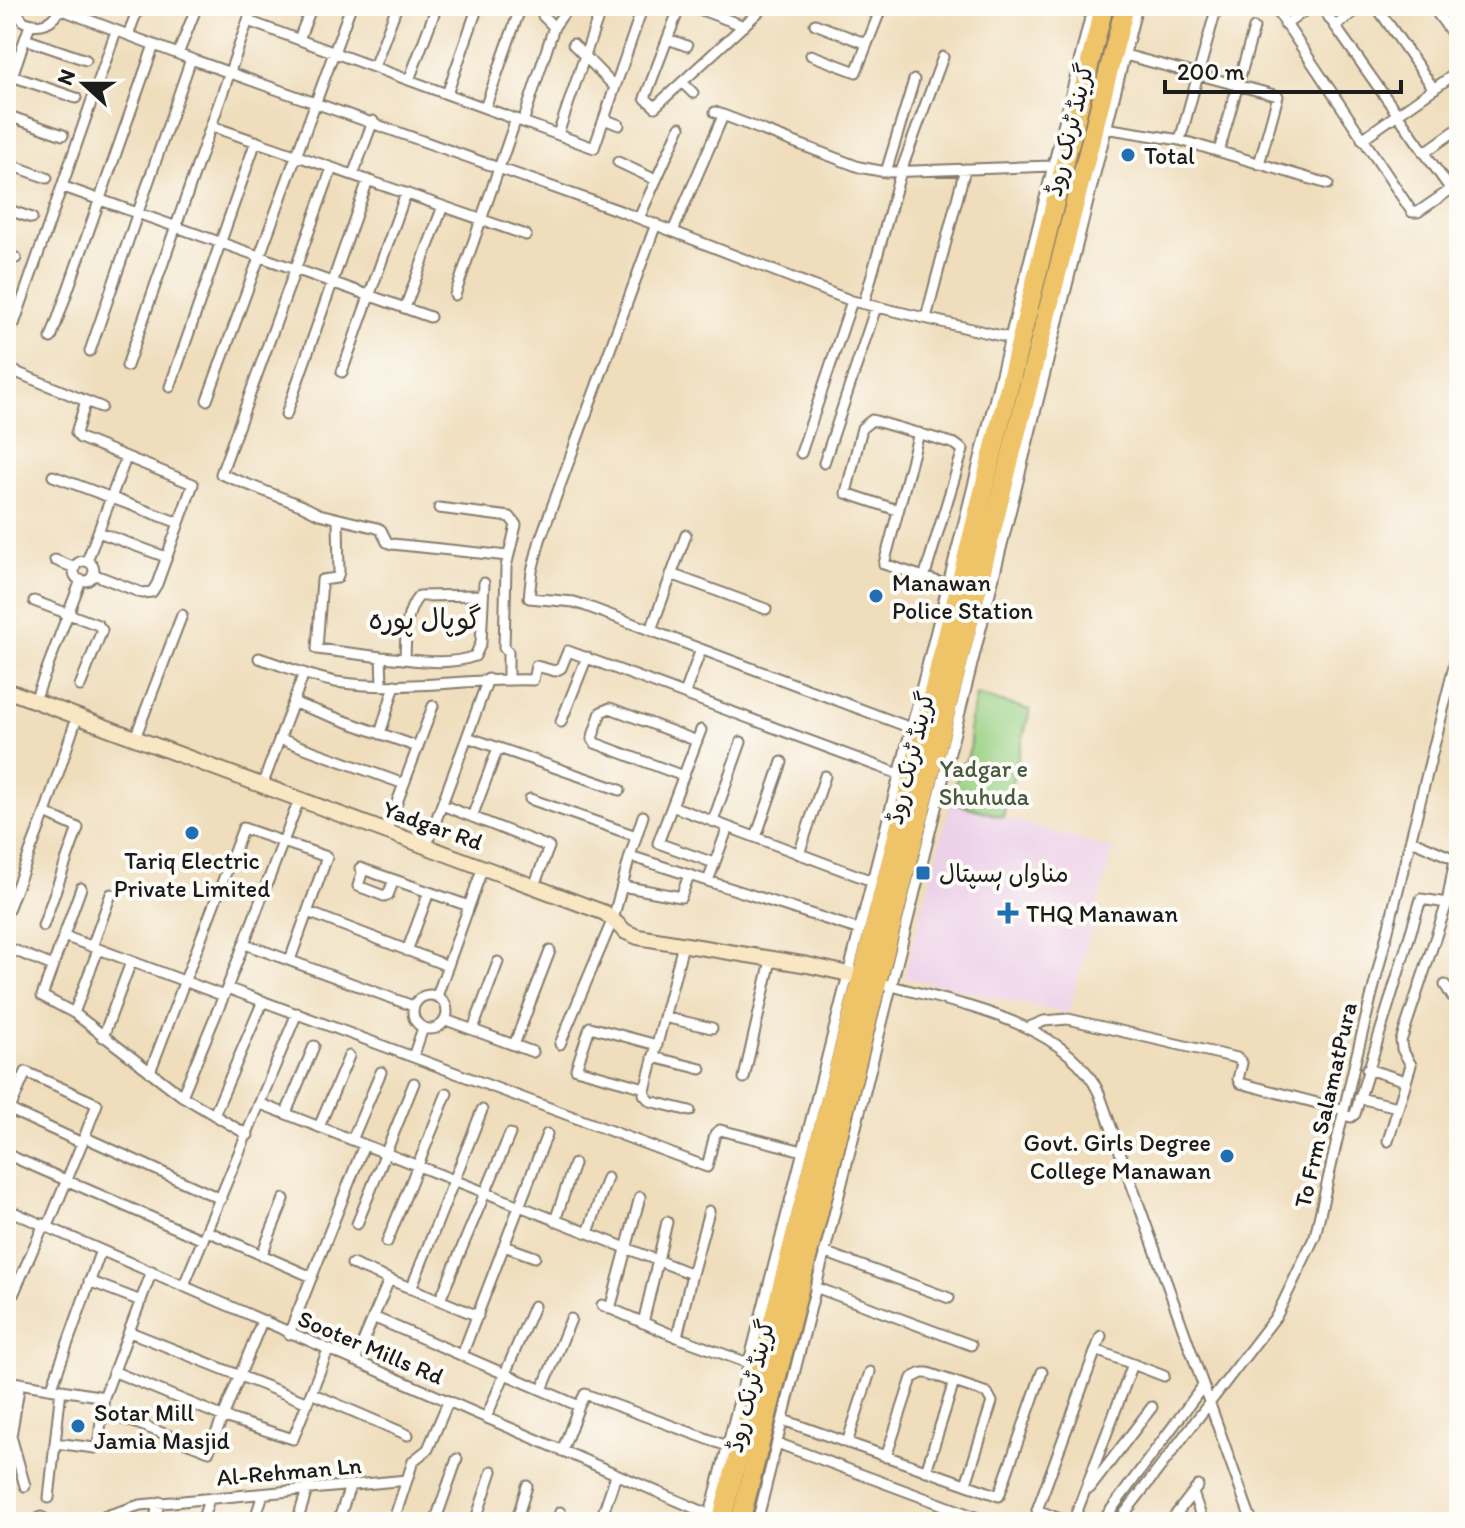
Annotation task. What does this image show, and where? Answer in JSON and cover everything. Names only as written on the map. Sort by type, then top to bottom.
[{"type":"highway","name":"گرینڈ ٹرنک روڈ","points":[[720,1520],[869,979],[924,736],[1104,6]]},
{"type":"highway","name":"گرینڈ ٹرنک روڈ","points":[[869,979],[904,906],[924,736],[977,618],[1088,173],[1101,132],[1125,6]]},
{"type":"street","points":[[13,6],[17,16],[30,25],[38,26],[52,21],[61,7],[191,59],[373,121],[656,224],[852,301],[1010,338]]},
{"type":"street","points":[[128,35],[139,6]]},
{"type":"street","points":[[178,54],[197,6]]},
{"type":"street","points":[[127,366],[253,6]]},
{"type":"street","points":[[299,39],[312,6]]},
{"type":"street","points":[[207,400],[351,6]]},
{"type":"street","points":[[374,67],[397,6]]},
{"type":"street","points":[[409,80],[437,6]]},
{"type":"street","points":[[447,94],[478,6]]},
{"type":"street","points":[[485,108],[521,6]]},
{"type":"street","points":[[455,295],[499,168],[554,27],[569,6]]},
{"type":"street","points":[[558,134],[600,11],[588,6]]},
{"type":"street","points":[[248,21],[594,148],[643,6]]},
{"type":"street","points":[[680,6],[645,98],[655,107],[765,6]]},
{"type":"street","points":[[691,6],[719,11],[744,26]]},
{"type":"street","points":[[811,55],[856,72],[881,10],[859,6]]},
{"type":"street","points":[[757,1522],[824,1252],[869,979],[860,930],[899,774],[924,736],[948,585],[1093,6]]},
{"type":"street","points":[[1137,6],[1101,132],[1180,140],[1328,184]]},
{"type":"street","points":[[1180,140],[1217,6]]},
{"type":"street","points":[[1274,6],[1412,212],[1418,212],[1455,187],[1424,153],[1321,6]]},
{"type":"street","points":[[1285,25],[1311,6]]},
{"type":"street","points":[[1335,26],[1362,6]]},
{"type":"street","points":[[1376,6],[1434,89]]},
{"type":"street","points":[[1432,6],[1459,43]]},
{"type":"street","points":[[1451,6],[1459,8]]},
{"type":"street","points":[[543,16],[554,27]]},
{"type":"street","points":[[815,24],[867,44]]},
{"type":"street","points":[[6,93],[9,75],[30,25]]},
{"type":"street","points":[[1219,151],[1254,28]]},
{"type":"street","points":[[14,324],[116,31]]},
{"type":"street","points":[[25,39],[86,60]]},
{"type":"street","points":[[668,39],[687,46]]},
{"type":"street","points":[[573,44],[615,87]]},
{"type":"street","points":[[51,338],[154,45]]},
{"type":"street","points":[[1125,55],[1278,96],[1259,164]]},
{"type":"street","points":[[864,303],[901,171],[943,57]]},
{"type":"street","points":[[90,351],[191,59]]},
{"type":"street","points":[[1362,139],[1459,71]]},
{"type":"street","points":[[9,75],[76,98]]},
{"type":"street","points":[[886,172],[914,80]]},
{"type":"street","points":[[683,83],[693,93]]},
{"type":"street","points":[[673,231],[719,114],[859,167],[886,172],[1052,166]]},
{"type":"street","points":[[6,115],[63,135]]},
{"type":"street","points":[[604,119],[619,125]]},
{"type":"street","points":[[353,175],[373,121]]},
{"type":"street","points":[[211,126],[526,235]]},
{"type":"street","points":[[639,218],[680,127]]},
{"type":"street","points":[[1424,153],[1459,128]]},
{"type":"street","points":[[170,387],[256,141]]},
{"type":"street","points":[[618,162],[656,180]]},
{"type":"street","points":[[6,163],[47,178]]},
{"type":"street","points":[[332,168],[221,474],[338,520],[377,528],[392,544],[508,556]]},
{"type":"street","points":[[926,318],[965,169]]},
{"type":"street","points":[[286,415],[368,180]]},
{"type":"street","points":[[64,187],[430,317]]},
{"type":"street","points":[[342,372],[406,193]]},
{"type":"street","points":[[405,308],[443,206]]},
{"type":"street","points":[[6,209],[32,218]]},
{"type":"street","points":[[656,224],[540,540],[529,598],[574,602],[924,736]]},
{"type":"street","points":[[801,453],[852,301]]},
{"type":"street","points":[[824,463],[876,307]]},
{"type":"street","points":[[6,368],[101,407]]},
{"type":"street","points":[[86,401],[76,433],[80,438],[191,482],[193,487],[155,589],[147,593],[93,574]]},
{"type":"street","points":[[897,510],[846,493],[861,430],[870,421],[958,445],[963,450],[924,578]]},
{"type":"street","points":[[919,433],[884,564],[948,585]]},
{"type":"street","points":[[87,561],[126,458]]},
{"type":"street","points":[[53,476],[179,523]]},
{"type":"street","points":[[439,508],[510,517],[516,525],[508,556],[504,648],[508,652],[508,679]]},
{"type":"street","points":[[338,520],[339,572],[337,578],[322,580],[317,649],[444,663],[461,662],[475,656],[481,643],[484,583]]},
{"type":"street","points":[[98,532],[166,557]]},
{"type":"street","points":[[651,630],[686,535]]},
{"type":"street","points":[[55,560],[75,568]]},
{"type":"street","points":[[87,561],[92,565],[93,574],[87,580],[81,580],[75,575],[75,568],[79,562],[87,561]]},
{"type":"street","points":[[671,574],[766,609]]},
{"type":"street","points":[[35,700],[81,580]]},
{"type":"street","points":[[405,659],[408,621],[419,596],[483,595]]},
{"type":"street","points":[[34,601],[98,625],[102,630],[80,686]]},
{"type":"street","points":[[135,738],[182,615]]},
{"type":"street","points":[[904,906],[977,618]]},
{"type":"street","name":"To Frm SalamatPura","points":[[1118,1522],[1277,1315],[1315,1236],[1459,646]]},
{"type":"street","points":[[685,693],[701,649]]},
{"type":"street","points":[[259,658],[334,681],[395,685],[488,679],[533,680],[536,666],[555,671],[561,668],[568,651],[899,774]]},
{"type":"street","points":[[381,657],[382,684]]},
{"type":"street","points":[[561,722],[587,657]]},
{"type":"street","points":[[262,786],[304,673]]},
{"type":"street","points":[[426,847],[488,679]]},
{"type":"street","points":[[380,734],[395,685]]},
{"type":"street","name":"Yadgar Rd","points":[[6,690],[605,913],[638,937],[869,979]]},
{"type":"street","points":[[294,703],[418,747]]},
{"type":"street","points":[[386,832],[433,706]]},
{"type":"street","points":[[683,776],[595,743],[592,739],[601,712],[610,708],[697,741]]},
{"type":"street","points":[[6,915],[77,717]]},
{"type":"street","points":[[701,730],[658,843],[714,863]]},
{"type":"street","points":[[467,737],[620,790]]},
{"type":"street","points":[[280,739],[404,784]]},
{"type":"street","points":[[713,821],[741,742]]},
{"type":"street","points":[[472,817],[498,748]]},
{"type":"street","points":[[756,837],[782,762]]},
{"type":"street","points":[[799,854],[825,776]]},
{"type":"street","points":[[530,799],[636,836]]},
{"type":"street","points":[[182,1096],[245,944],[299,800]]},
{"type":"street","points":[[442,805],[549,847],[534,886]]},
{"type":"street","points":[[672,806],[872,881]]},
{"type":"street","points":[[43,926],[78,828],[45,813]]},
{"type":"street","points":[[560,1044],[613,919],[643,816]]},
{"type":"street","points":[[708,881],[728,827]]},
{"type":"street","points":[[150,1072],[243,828],[327,857],[290,960]]},
{"type":"street","points":[[1388,1141],[1411,1060],[1402,1049],[1401,1041],[1447,903],[1457,860],[1411,840]]},
{"type":"street","points":[[630,856],[860,930]]},
{"type":"street","points":[[437,996],[483,867]]},
{"type":"street","points":[[394,880],[388,895],[384,896],[358,886],[361,869],[394,880],[469,906]]},
{"type":"street","points":[[622,886],[681,897],[689,875]]},
{"type":"street","points":[[81,888],[42,996],[74,1013],[182,1096],[248,1135]]},
{"type":"street","points":[[407,951],[429,892]]},
{"type":"street","points":[[74,1013],[111,894]]},
{"type":"street","points":[[1027,1028],[1044,1021],[1068,1019],[1237,1058],[1242,1063],[1240,1083],[1353,1116],[1421,899],[1447,903]]},
{"type":"street","points":[[308,912],[448,966]]},
{"type":"street","points":[[64,936],[186,983],[263,1001],[297,1013],[707,1167],[715,1134],[720,1130],[803,1151]]},
{"type":"street","points":[[245,944],[413,1006]]},
{"type":"street","points":[[683,945],[644,1094],[650,1101],[690,1111]]},
{"type":"street","points":[[6,947],[53,966]]},
{"type":"street","points":[[514,1045],[550,951]]},
{"type":"street","points":[[744,1078],[771,960]]},
{"type":"street","points":[[103,1037],[131,962]]},
{"type":"street","points":[[473,1029],[498,962]]},
{"type":"street","points":[[869,979],[1027,1028],[1055,1043],[1093,1081],[1252,1522]]},
{"type":"street","points":[[720,1520],[727,1446],[803,1151],[869,979]]},
{"type":"street","points":[[1445,985],[1457,999]]},
{"type":"street","points":[[413,1006],[426,995],[437,996],[445,1003],[446,1020]]},
{"type":"street","points":[[214,1115],[263,1001]]},
{"type":"street","points":[[413,1006],[415,1022],[423,1028],[434,1029],[446,1020]]},
{"type":"street","points":[[184,1285],[297,1013]]},
{"type":"street","points":[[664,1017],[712,1028]]},
{"type":"street","points":[[446,1020],[533,1052]]},
{"type":"street","points":[[645,1088],[576,1069],[590,1027],[657,1045]]},
{"type":"street","points":[[413,1057],[423,1028]]},
{"type":"street","points":[[286,1113],[314,1046]]},
{"type":"street","points":[[319,1127],[349,1056]]},
{"type":"street","points":[[653,1057],[701,1069]]},
{"type":"street","points":[[1367,1069],[1406,1081]]},
{"type":"street","points":[[6,1311],[66,1182],[83,1140],[97,1104],[26,1072],[7,1112],[83,1140],[221,1199]]},
{"type":"street","points":[[352,1140],[381,1072]]},
{"type":"street","points":[[357,1224],[414,1083]]},
{"type":"street","points":[[387,1242],[447,1093]]},
{"type":"street","points":[[1359,1098],[1398,1107]]},
{"type":"street","points":[[261,1104],[692,1274]]},
{"type":"street","points":[[411,1289],[482,1110]]},
{"type":"street","points":[[440,1300],[510,1134]]},
{"type":"street","points":[[462,1355],[547,1134]]},
{"type":"street","points":[[289,1334],[364,1145]]},
{"type":"street","points":[[6,1154],[66,1182],[262,1254],[312,1277]]},
{"type":"street","points":[[555,1221],[574,1164]]},
{"type":"street","points":[[588,1233],[607,1178]]},
{"type":"street","points":[[640,1197],[606,1307],[748,1363]]},
{"type":"street","points":[[262,1254],[284,1199]]},
{"type":"street","name":"Sooter Mills Rd","points":[[6,1209],[720,1520]]},
{"type":"street","points":[[677,1337],[709,1211]]},
{"type":"street","points":[[643,1323],[667,1222]]},
{"type":"street","points":[[504,1246],[535,1257]]},
{"type":"street","points":[[49,1498],[55,1443],[56,1388],[101,1250]]},
{"type":"street","points":[[824,1252],[949,1298]]},
{"type":"street","points":[[352,1264],[478,1316]]},
{"type":"street","points":[[55,1443],[98,1446],[104,1397],[152,1271]]},
{"type":"street","points":[[355,1361],[389,1280]]},
{"type":"street","points":[[89,1281],[141,1301]]},
{"type":"street","points":[[815,1287],[971,1345]]},
{"type":"street","points":[[486,1418],[534,1306]]},
{"type":"street","points":[[373,1317],[579,1406]]},
{"type":"street","points":[[542,1390],[571,1319]]},
{"type":"street","points":[[102,1413],[136,1423],[204,1451],[212,1448],[262,1321]]},
{"type":"street","points":[[130,1332],[240,1376],[310,1398],[408,1435]]},
{"type":"street","points":[[1101,1336],[1037,1510],[1071,1522],[1133,1364]]},
{"type":"street","points":[[115,1372],[224,1417],[293,1439],[328,1350]]},
{"type":"street","points":[[1096,1350],[1164,1376]]},
{"type":"street","points":[[847,1443],[870,1372]]},
{"type":"street","points":[[783,1420],[999,1496],[1042,1372]]},
{"type":"street","points":[[886,1457],[912,1378],[928,1373],[987,1393],[991,1398],[966,1484]]},
{"type":"street","points":[[6,1381],[104,1397]]},
{"type":"street","points":[[926,1471],[954,1382]]},
{"type":"street","points":[[20,1383],[11,1436],[25,1486]]},
{"type":"street","points":[[1102,1522],[1203,1386]]},
{"type":"street","points":[[562,1451],[585,1394],[727,1446]]},
{"type":"street","points":[[409,1522],[393,1520],[413,1461],[428,1449],[448,1402]]},
{"type":"street","points":[[1083,1497],[1152,1407]]},
{"type":"street","points":[[777,1443],[989,1522]]},
{"type":"street","points":[[435,1522],[457,1459]]},
{"type":"street","points":[[475,1522],[492,1471]]},
{"type":"street","points":[[600,1522],[616,1475]]},
{"type":"street","name":"Al-Rehman Ln","points":[[87,1522],[160,1502],[407,1480]]},
{"type":"street","points":[[338,1522],[350,1486]]},
{"type":"street","points":[[516,1522],[527,1486]]},
{"type":"street","points":[[1170,1522],[1195,1489],[1203,1522]]},
{"type":"street","points":[[297,1522],[307,1490]]},
{"type":"street","points":[[254,1522],[263,1494]]},
{"type":"street","points":[[202,1522],[209,1499]]},
{"type":"street","points":[[153,1522],[160,1502]]},
{"type":"street","points":[[32,1522],[41,1517],[51,1522]]},
{"type":"shaded area","name":"THQ Manawan","points":[[951,802],[1113,849],[1068,1014],[904,977]]},
{"type":"green space","name":"Yadgar e Shuhuda","points":[[976,695],[1030,710],[1003,817],[951,802],[959,768],[967,758],[971,745],[969,730]]},
{"type":"place","name":"Total","points":[[1128,155]]},
{"type":"place","name":"Manawan Police Station","points":[[876,596]]},
{"type":"place","name":"Tariq Electric Private Limited","points":[[192,833]]},
{"type":"place","name":"مناواں ہسپتال","points":[[923,873]]},
{"type":"place","name":"THQ Manawan","points":[[1008,913]]},
{"type":"place","name":"Govt. Girls Degree College Manawan","points":[[1227,1156]]},
{"type":"place","name":"Sotar Mill Jamia Masjid","points":[[78,1426]]},
{"type":"district","name":"گوپال پورہ","points":[[425,619]]}]
